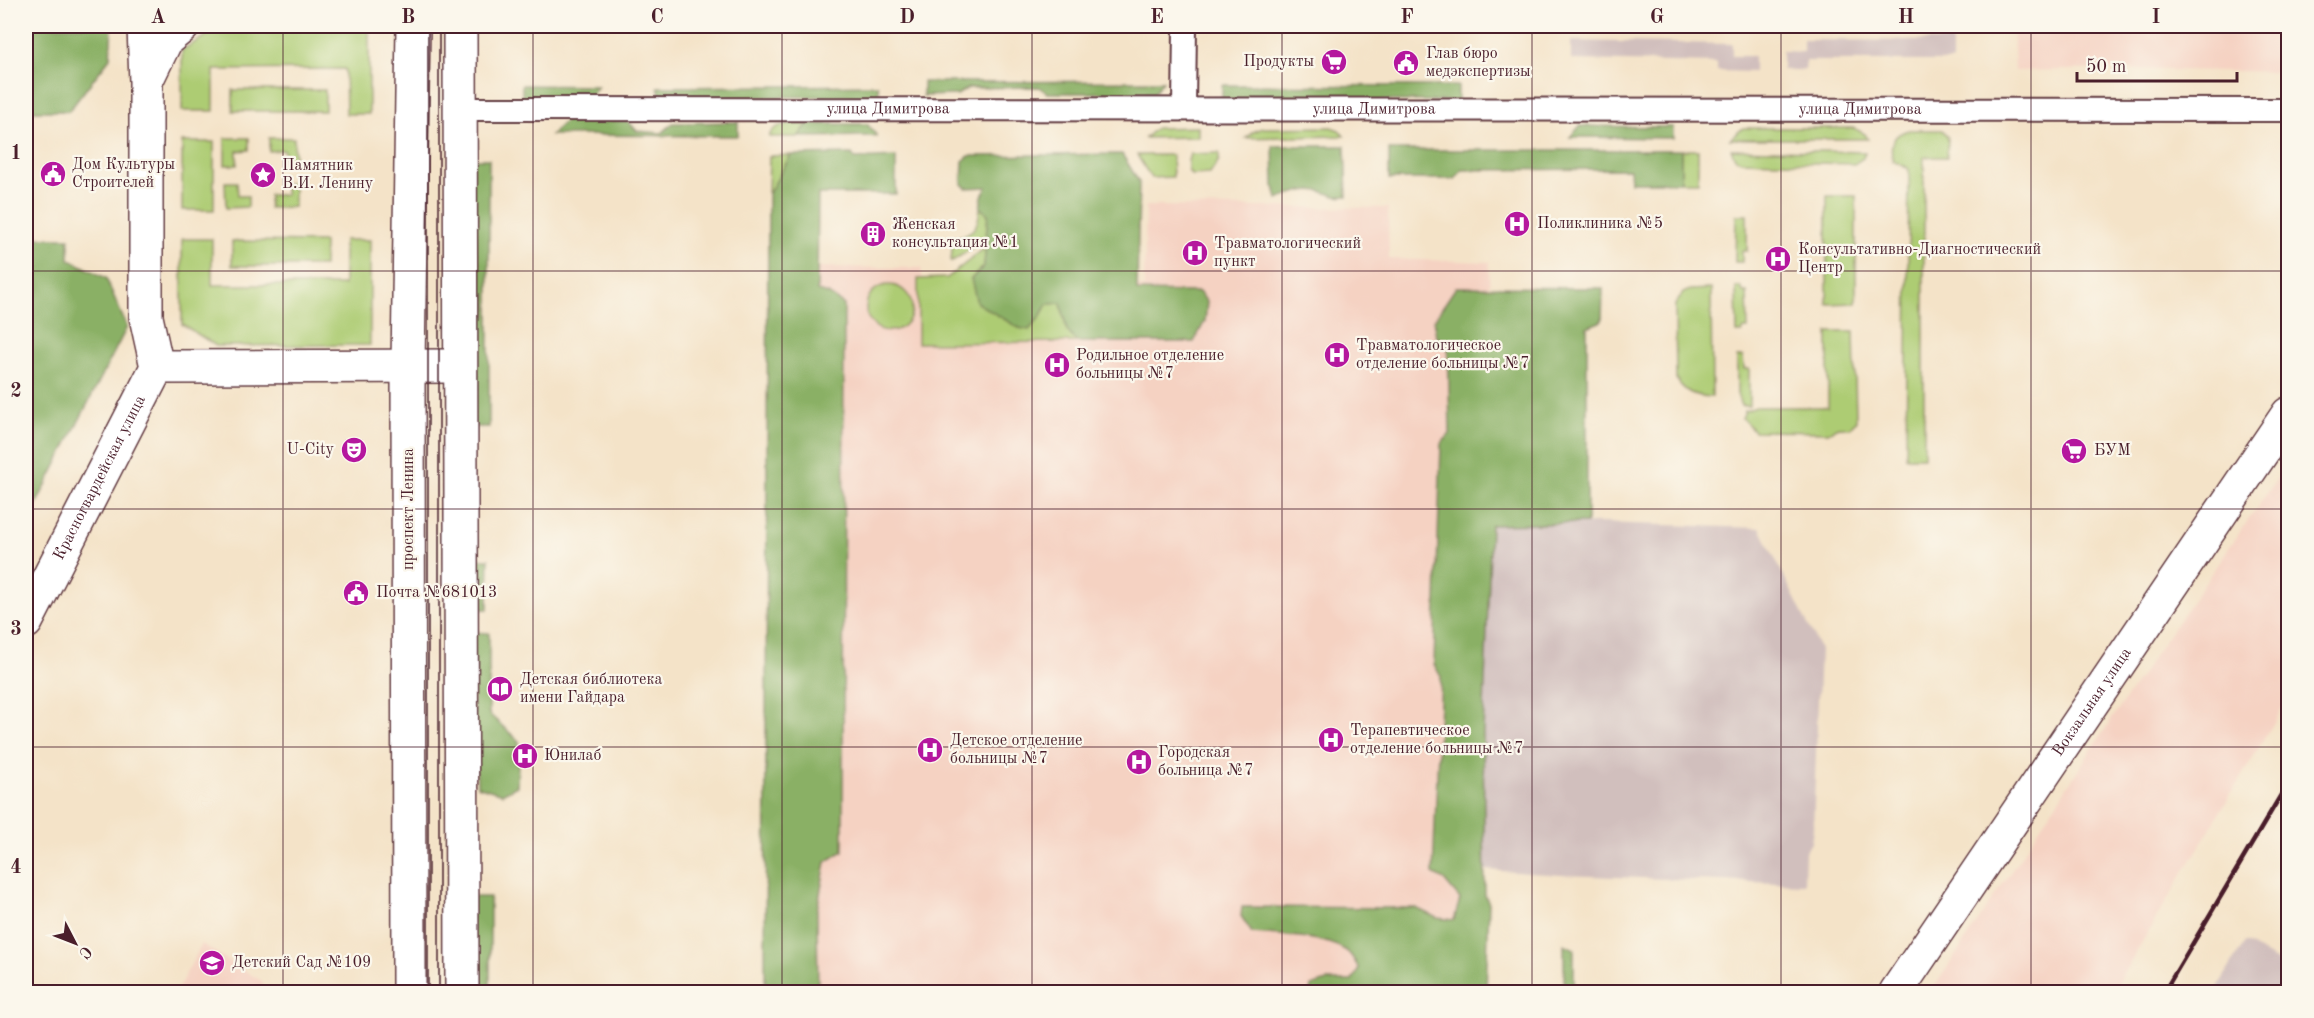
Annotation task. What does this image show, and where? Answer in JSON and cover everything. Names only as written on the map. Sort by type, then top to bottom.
[{"type":"main road","points":[[144,26],[146,317],[157,367],[460,366]]},
{"type":"main road","points":[[146,82],[166,40],[183,26]]},
{"type":"main road","name":"проспект Ленина","points":[[409,993],[408,365],[413,26]]},
{"type":"main road","points":[[460,26],[462,993]]},
{"type":"main road","name":"Красногвардейская улица","points":[[26,622],[157,367]]},
{"type":"main road","name":"Вокзальная улица","points":[[1896,993],[2289,414]]},
{"type":"street","points":[[1184,109],[1185,26]]},
{"type":"street","name":"улица Димитрова","points":[[460,109],[2289,110]]},
{"type":"shaded area","points":[[2013,26],[2288,26],[2288,72],[2114,69],[2015,71]]},
{"type":"shaded area","points":[[1803,40],[1952,41],[1952,61],[1806,61],[1805,70],[1782,70],[1782,51],[1803,52]]},
{"type":"shaded area","points":[[1571,41],[1732,44],[1732,56],[1754,56],[1754,72],[1717,71],[1717,63],[1571,60]]},
{"type":"shaded area","name":"Городская больница №7","points":[[1146,206],[1388,208],[1389,259],[1489,262],[1491,361],[1465,992],[803,992],[807,267],[921,268],[923,283],[1144,287]]},
{"type":"shaded area","points":[[2288,463],[2288,699],[2112,992],[1931,992],[2149,663]]},
{"type":"shaded area","points":[[1601,523],[1760,528],[1820,649],[1813,829],[1811,843],[1805,851],[1804,884],[1485,870],[1483,734],[1491,525]]},
{"type":"shaded area","points":[[2245,942],[2285,966],[2284,992],[2215,992]]},
{"type":"shaded area","name":"Детский Сад №109","points":[[202,944],[263,982],[263,992],[176,992]]},
{"type":"green space","points":[[26,26],[112,26],[110,58],[69,111],[26,111]]},
{"type":"green space","points":[[223,26],[369,26],[369,114],[346,114],[345,69],[214,70],[214,111],[182,111],[182,50]]},
{"type":"green space","points":[[1163,81],[1154,93],[1047,93],[1039,87],[968,88],[957,95],[923,96],[923,82]]},
{"type":"green space","points":[[522,85],[598,86],[588,100],[522,99]]},
{"type":"green space","points":[[878,85],[879,96],[665,98],[660,94],[658,87]]},
{"type":"green space","points":[[1222,85],[1458,86],[1458,101],[1222,100]]},
{"type":"green space","points":[[233,90],[325,90],[325,111],[233,111]]},
{"type":"green space","points":[[566,120],[628,121],[637,131],[662,133],[673,123],[738,122],[738,136],[551,135]]},
{"type":"green space","points":[[808,124],[798,137],[769,137],[775,128],[780,126]]},
{"type":"green space","points":[[808,124],[867,124],[877,136],[798,137]]},
{"type":"green space","points":[[1580,126],[1673,127],[1673,138],[1570,137]]},
{"type":"green space","points":[[1198,127],[1198,137],[1145,138],[1156,128]]},
{"type":"green space","points":[[1331,127],[1339,130],[1344,136],[1246,138],[1263,128]]},
{"type":"green space","points":[[1743,128],[1854,128],[1865,134],[1868,139],[1730,139]]},
{"type":"green space","points":[[1909,130],[1942,130],[1948,137],[1947,157],[1924,157],[1924,457],[1906,457],[1909,169],[1893,161],[1891,150],[1895,137]]},
{"type":"green space","points":[[225,138],[249,138],[249,150],[237,151],[237,165],[225,165]]},
{"type":"green space","points":[[269,138],[294,138],[295,164],[285,164],[284,150],[269,151]]},
{"type":"green space","points":[[182,142],[214,142],[214,210],[182,210]]},
{"type":"green space","points":[[1273,146],[1345,146],[1347,196],[1308,190],[1277,199],[1274,186]]},
{"type":"green space","points":[[1731,149],[1865,152],[1863,158],[1854,164],[1741,161],[1735,158]]},
{"type":"green space","points":[[1389,150],[1681,150],[1681,182],[1631,182],[1630,169],[1462,170],[1455,179],[1389,179]]},
{"type":"green space","points":[[1681,150],[1698,150],[1698,182],[1681,182]]},
{"type":"green space","points":[[1219,153],[1219,160],[1210,174],[1191,175],[1188,170],[1190,154]]},
{"type":"green space","points":[[852,154],[855,159],[896,157],[896,194],[818,194],[817,291],[828,294],[844,305],[843,851],[826,862],[817,910],[818,992],[765,992],[768,195],[791,155]]},
{"type":"green space","points":[[1122,154],[1139,182],[1137,291],[1199,292],[1207,302],[1205,321],[1194,342],[1077,342],[1067,331],[1061,303],[1047,304],[1029,330],[1019,328],[977,303],[971,279],[984,266],[988,214],[980,208],[982,196],[987,187],[966,188],[962,184],[963,161],[969,156]]},
{"type":"green space","points":[[791,155],[768,195],[769,156]]},
{"type":"green space","points":[[1137,155],[1172,155],[1173,177],[1151,178]]},
{"type":"green space","points":[[470,159],[489,159],[489,427],[469,427]]},
{"type":"green space","points":[[225,182],[237,182],[238,196],[248,196],[248,207],[226,208]]},
{"type":"green space","points":[[294,183],[294,207],[269,208],[269,195],[285,195],[285,184]]},
{"type":"green space","points":[[1827,196],[1856,196],[1856,303],[1827,304]]},
{"type":"green space","points":[[980,208],[988,214],[986,239],[951,262],[953,238],[973,229],[978,221]]},
{"type":"green space","points":[[1736,215],[1747,215],[1747,251],[1742,251],[1742,262],[1735,262]]},
{"type":"green space","points":[[26,238],[69,238],[69,259],[106,278],[127,327],[26,524],[24,485],[28,420],[26,404]]},
{"type":"green space","points":[[182,239],[212,239],[212,285],[344,285],[344,240],[370,240],[370,345],[216,346],[182,324]]},
{"type":"green space","points":[[232,241],[324,242],[324,266],[232,266]]},
{"type":"green space","points":[[986,247],[984,266],[1040,317],[1047,304],[1061,303],[1067,331],[1077,342],[918,343],[918,279],[947,278]]},
{"type":"green space","points":[[889,285],[898,286],[905,292],[911,299],[911,317],[905,324],[898,330],[889,331],[880,330],[873,324],[867,317],[866,308],[867,299],[873,292],[880,286]]},
{"type":"green space","points":[[1456,287],[1603,288],[1602,321],[1587,327],[1587,523],[1491,525],[1483,734],[1485,895],[1489,903],[1486,992],[1310,992],[1311,986],[1327,981],[1352,981],[1359,969],[1351,956],[1345,950],[1324,942],[1300,937],[1252,933],[1241,916],[1242,907],[1416,908],[1437,918],[1454,920],[1460,899],[1444,880],[1433,874],[1441,677],[1434,664],[1441,444],[1450,434],[1448,340],[1436,337],[1434,320]]},
{"type":"green space","points":[[1736,287],[1741,287],[1743,292],[1747,292],[1748,329],[1744,329],[1742,333],[1737,333]]},
{"type":"green space","points":[[1711,289],[1712,397],[1691,393],[1683,388],[1676,379],[1675,305],[1683,293],[1690,290]]},
{"type":"green space","points":[[1828,332],[1854,332],[1856,420],[1850,428],[1838,427],[1828,432],[1754,431],[1742,418],[1745,411],[1756,407],[1828,407]]},
{"type":"green space","points":[[1737,357],[1743,357],[1744,369],[1749,369],[1749,406],[1741,406],[1737,394]]},
{"type":"green space","points":[[469,559],[489,559],[488,609],[469,610]]},
{"type":"green space","points":[[470,632],[489,633],[489,714],[519,741],[517,786],[502,794],[477,786]]},
{"type":"green space","points":[[470,897],[490,897],[490,992],[470,992]]},
{"type":"green space","points":[[1564,944],[1574,949],[1574,992],[1564,992]]},
{"type":"tram line","points":[[428,26],[428,992]]},
{"type":"tram line","points":[[439,26],[439,992]]},
{"type":"railway","points":[[2164,992],[2288,783]]},
{"type":"place","name":"Продукты","points":[[1334,62]]},
{"type":"place","name":"Глав бюро медэкспертизы","points":[[1406,63]]},
{"type":"place","name":"Дом Культуры Строителей","points":[[53,174]]},
{"type":"place","name":"Памятник В.И. Ленину","points":[[263,175]]},
{"type":"place","name":"Поликлиника №5","points":[[1517,224]]},
{"type":"place","name":"Женская консультация №1","points":[[873,234]]},
{"type":"place","name":"Травматологический пункт","points":[[1195,253]]},
{"type":"place","name":"Консультативно-Диагностический Центр","points":[[1778,259]]},
{"type":"place","name":"Травматологическое отделение больницы №7","points":[[1337,355]]},
{"type":"place","name":"Родильное отделение больницы №7","points":[[1057,365]]},
{"type":"place","name":"U-City","points":[[354,450]]},
{"type":"place","name":"БУМ","points":[[2074,451]]},
{"type":"place","name":"Почта №681013","points":[[356,593]]},
{"type":"place","name":"Детская библиотека имени Гайдара","points":[[500,689]]},
{"type":"place","name":"Терапевтическое отделение больницы №7","points":[[1331,740]]},
{"type":"place","name":"Детское отделение больницы №7","points":[[930,750]]},
{"type":"place","name":"Юнилаб","points":[[525,756]]},
{"type":"place","name":"Городская больница №7","points":[[1139,762]]},
{"type":"place","name":"Детский Сад №109","points":[[212,963]]}]
